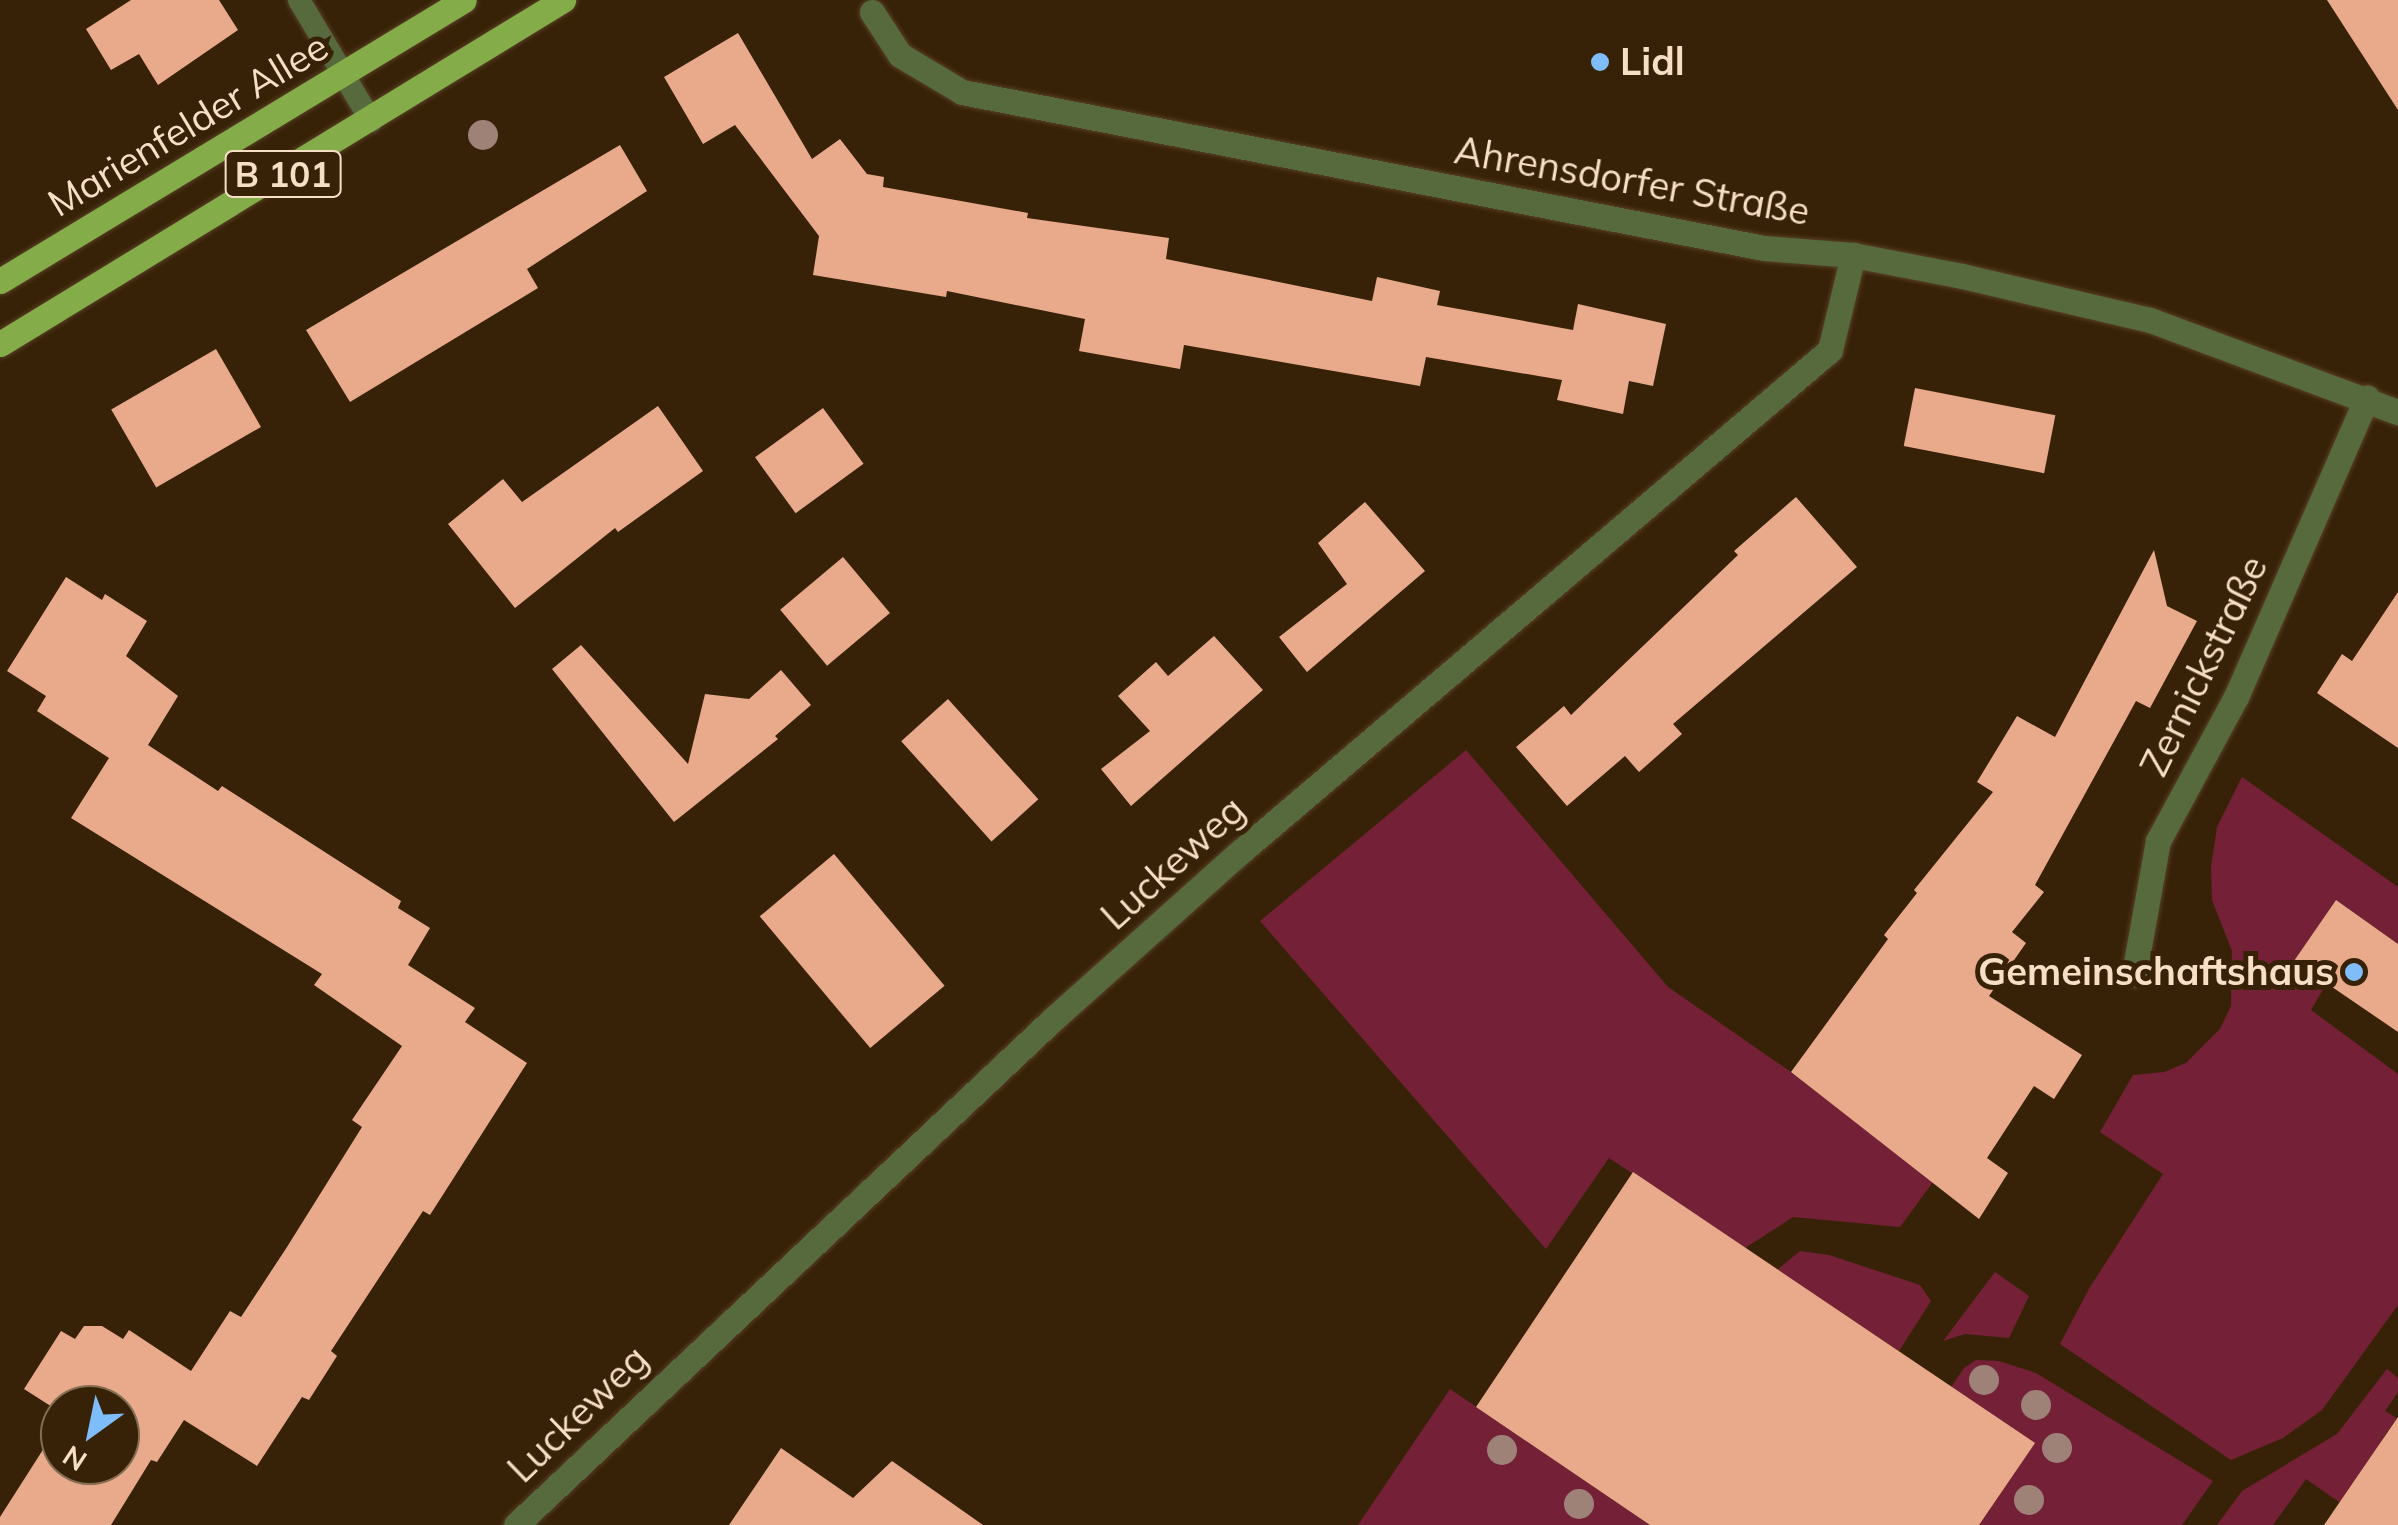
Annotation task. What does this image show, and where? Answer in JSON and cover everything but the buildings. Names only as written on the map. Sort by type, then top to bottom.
[{"type":"main road","name":"Marienfelder Allee","points":[[0,282],[464,0]]},
{"type":"main road","name":"B 101","points":[[0,344],[371,122],[564,0]]},
{"type":"street","name":"Ahrensdorfer Straße","points":[[872,12],[900,55],[962,92],[1764,248],[1853,254],[2150,320],[2398,412]]},
{"type":"street","name":"Luckeweg","points":[[516,1525],[1052,1020],[1239,854],[1830,350],[1853,254]]},
{"type":"street","name":"Zernickstraße","points":[[2134,974],[2158,841],[2242,686],[2367,398]]},
{"type":"lane","points":[[299,0],[371,122]]},
{"type":"shaded area","points":[[1466,750],[1668,987],[1791,1072],[1933,1182],[1900,1227],[1793,1217],[1745,1248],[1609,1158],[1546,1249],[1260,921]]},
{"type":"shaded area","points":[[2242,777],[2398,887],[2398,944],[2336,900],[2295,960],[2327,983],[2311,1010],[2398,1074],[2398,1305],[2322,1410],[2283,1438],[2231,1460],[2060,1344],[2090,1287],[2163,1174],[2100,1132],[2133,1075],[2164,1072],[2186,1063],[2220,1029],[2231,1006],[2232,951],[2212,900],[2211,867],[2217,827]]},
{"type":"shaded area","points":[[1800,1251],[1829,1255],[1920,1285],[1931,1301],[1899,1351],[1777,1270]]},
{"type":"shaded area","points":[[1995,1272],[2029,1296],[2009,1338],[1965,1334],[1943,1341]]},
{"type":"shaded area","points":[[1976,1360],[1999,1361],[2036,1373],[2213,1481],[2182,1525],[1979,1525],[1951,1387],[1964,1368]]},
{"type":"shaded area","points":[[2387,1369],[2398,1378],[2398,1392],[2385,1411],[2397,1418],[2383,1438],[2352,1511],[2306,1479],[2273,1525],[2217,1525],[2242,1491],[2337,1434]]},
{"type":"shaded area","points":[[1450,1389],[1650,1525],[1358,1525]]},
{"type":"place","name":"Lidl","points":[[1600,62]]},
{"type":"place","name":"Gemeinschaftshaus","points":[[2354,972]]}]
